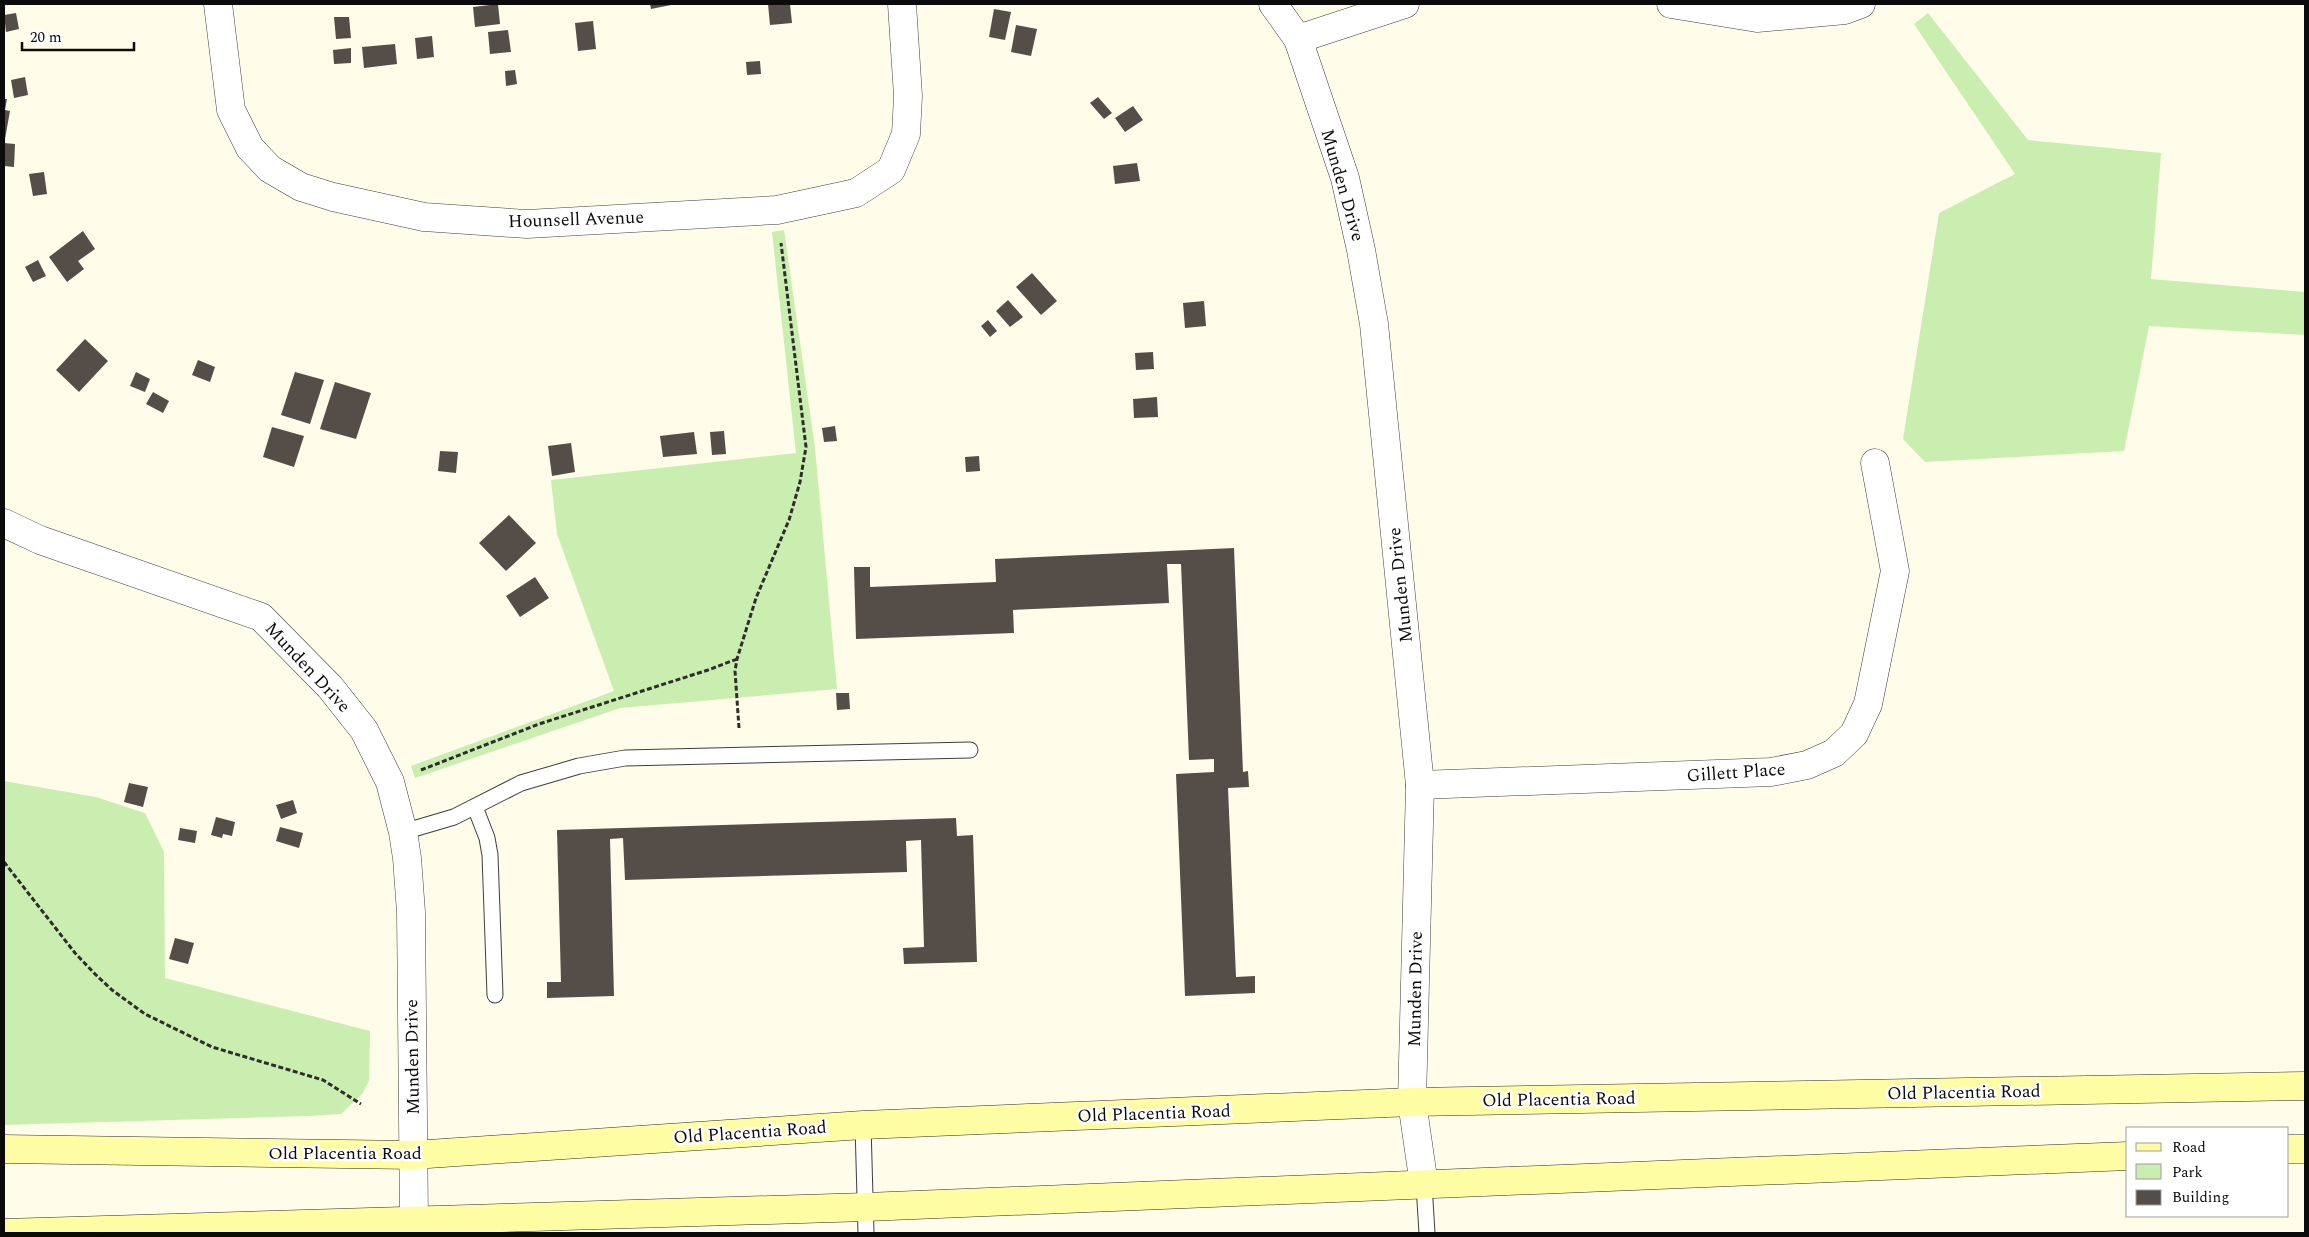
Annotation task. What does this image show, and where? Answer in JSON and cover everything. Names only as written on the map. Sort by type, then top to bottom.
[{"type":"main road","name":"Old Placentia Road","points":[[4,1149],[413,1155],[863,1125],[1412,1102],[2305,1086]]},
{"type":"main road","points":[[2289,1149],[2305,1149]]},
{"type":"main road","points":[[4,1233],[414,1220],[866,1220],[1424,1185],[2126,1156]]},
{"type":"street","name":"Hounsell Avenue","points":[[218,4],[231,110],[250,148],[270,169],[301,186],[334,197],[424,217],[527,224],[777,210],[856,193],[891,170],[906,134],[908,96],[902,4]]},
{"type":"street","name":"Munden Drive","points":[[1273,4],[1298,39],[1345,178],[1362,250],[1374,324],[1420,785],[1412,1102],[1424,1185]]},
{"type":"street","points":[[1298,39],[1405,4]]},
{"type":"street","points":[[1671,4],[1756,18],[1845,10],[1862,4]]},
{"type":"street","name":"Gillett Place","points":[[1420,785],[1771,772],[1807,765],[1834,752],[1854,734],[1868,704],[1895,571],[1875,463]]},
{"type":"street","name":"Munden Drive","points":[[4,523],[40,540],[261,617],[349,708],[364,730],[390,782],[403,832],[411,912],[414,1220]]},
{"type":"lane","points":[[403,832],[475,807],[521,783],[579,766],[645,756],[970,750]]},
{"type":"lane","points":[[475,807],[490,855],[494,995]]},
{"type":"lane","points":[[863,1125],[866,1220]]},
{"type":"lane","points":[[1424,1185],[1427,1233]]},
{"type":"path","points":[[739,754],[737,659],[756,598],[789,520],[800,482],[806,446],[777,210]]},
{"type":"path","points":[[390,782],[539,724],[737,659]]},
{"type":"path","points":[[4,862],[75,953],[112,990],[139,1010],[186,1036],[212,1047],[323,1080],[361,1104]]},
{"type":"green space","points":[[1928,13],[2028,140],[2161,153],[2151,279],[2305,292],[2305,335],[2149,326],[2124,451],[1925,462],[1903,439],[1939,213],[2015,174],[1914,24]]},
{"type":"green space","points":[[784,230],[815,448],[837,689],[620,708],[415,778],[411,766],[614,691],[557,534],[551,480],[796,453],[772,232]]},
{"type":"green space","points":[[4,781],[96,797],[145,813],[164,852],[165,978],[370,1031],[369,1081],[362,1094],[341,1114],[4,1125]]},
{"type":"building","points":[[498,4],[500,24],[475,27],[473,7]]},
{"type":"building","points":[[650,4],[671,4],[671,5],[651,9]]},
{"type":"building","points":[[768,4],[790,4],[792,23],[770,25]]},
{"type":"building","points":[[994,9],[1011,12],[1005,40],[989,37]]},
{"type":"building","points":[[16,13],[19,29],[6,32],[4,15]]},
{"type":"building","points":[[334,17],[349,17],[351,38],[336,39]]},
{"type":"building","points":[[593,21],[596,49],[578,51],[575,23]]},
{"type":"building","points":[[1016,25],[1037,29],[1031,56],[1011,52]]},
{"type":"building","points":[[508,30],[511,52],[490,54],[488,32]]},
{"type":"building","points":[[432,36],[434,57],[417,59],[415,38]]},
{"type":"building","points":[[395,44],[397,64],[364,68],[362,47]]},
{"type":"building","points":[[351,48],[351,63],[334,64],[333,50]]},
{"type":"building","points":[[760,61],[761,74],[747,75],[746,62]]},
{"type":"building","points":[[515,70],[517,84],[506,86],[505,71]]},
{"type":"building","points":[[25,77],[28,95],[14,98],[11,80]]},
{"type":"building","points":[[1098,97],[1112,113],[1104,119],[1090,103]]},
{"type":"building","points":[[4,99],[7,99],[5,110],[10,111],[5,139]]},
{"type":"building","points":[[1133,106],[1143,120],[1125,132],[1115,118]]},
{"type":"building","points":[[4,143],[15,144],[14,167],[4,166]]},
{"type":"building","points":[[1137,163],[1140,181],[1115,184],[1113,166]]},
{"type":"building","points":[[44,172],[47,194],[33,196],[29,174]]},
{"type":"building","points":[[83,231],[95,249],[78,261],[84,269],[67,282],[49,257]]},
{"type":"building","points":[[38,260],[46,276],[33,282],[25,267]]},
{"type":"building","points":[[1032,273],[1057,301],[1041,315],[1016,287]]},
{"type":"building","points":[[1008,300],[1023,317],[1010,327],[996,311]]},
{"type":"building","points":[[1204,301],[1206,326],[1185,328],[1183,303]]},
{"type":"building","points":[[988,320],[997,331],[990,337],[981,326]]},
{"type":"building","points":[[85,339],[108,361],[79,392],[56,370]]},
{"type":"building","points":[[1153,352],[1154,369],[1136,370],[1135,353]]},
{"type":"building","points":[[198,360],[215,367],[210,382],[192,375]]},
{"type":"building","points":[[136,372],[150,379],[145,392],[130,386]]},
{"type":"building","points":[[295,372],[324,380],[310,424],[281,415]]},
{"type":"building","points":[[335,382],[371,393],[356,439],[320,429]]},
{"type":"building","points":[[153,392],[169,401],[163,413],[146,404]]},
{"type":"building","points":[[1157,397],[1158,417],[1134,418],[1133,399]]},
{"type":"building","points":[[835,426],[837,441],[824,442],[822,428]]},
{"type":"building","points":[[272,427],[304,436],[294,467],[263,457]]},
{"type":"building","points":[[724,431],[726,454],[712,455],[710,432]]},
{"type":"building","points":[[694,432],[697,454],[663,457],[660,436]]},
{"type":"building","points":[[571,443],[575,472],[552,476],[548,446]]},
{"type":"building","points":[[440,451],[458,452],[456,473],[438,471]]},
{"type":"building","points":[[979,456],[980,471],[966,472],[965,457]]},
{"type":"building","points":[[509,515],[536,543],[506,571],[479,543]]},
{"type":"building","points":[[1234,548],[1243,772],[1248,771],[1249,787],[1228,788],[1236,977],[1255,976],[1255,993],[1185,996],[1176,774],[1214,772],[1214,759],[1189,760],[1181,564],[1167,564],[1169,603],[1013,610],[1014,633],[856,639],[854,567],[870,567],[870,587],[996,582],[995,559]]},
{"type":"building","points":[[535,577],[549,598],[520,617],[506,596]]},
{"type":"building","points":[[836,693],[849,693],[850,709],[837,710]]},
{"type":"building","points":[[129,783],[148,787],[143,807],[124,802]]},
{"type":"building","points":[[293,800],[297,813],[281,819],[276,805]]},
{"type":"building","points":[[216,817],[235,822],[232,836],[223,834],[222,838],[211,835]]},
{"type":"building","points":[[956,818],[957,836],[973,835],[977,962],[904,964],[903,948],[924,947],[921,840],[906,841],[907,872],[625,880],[623,838],[610,839],[614,996],[547,998],[547,982],[561,982],[557,830]]},
{"type":"building","points":[[280,827],[303,833],[299,848],[276,841]]},
{"type":"building","points":[[180,828],[197,831],[195,843],[178,840]]},
{"type":"building","points":[[175,938],[194,943],[188,964],[169,959]]}]
